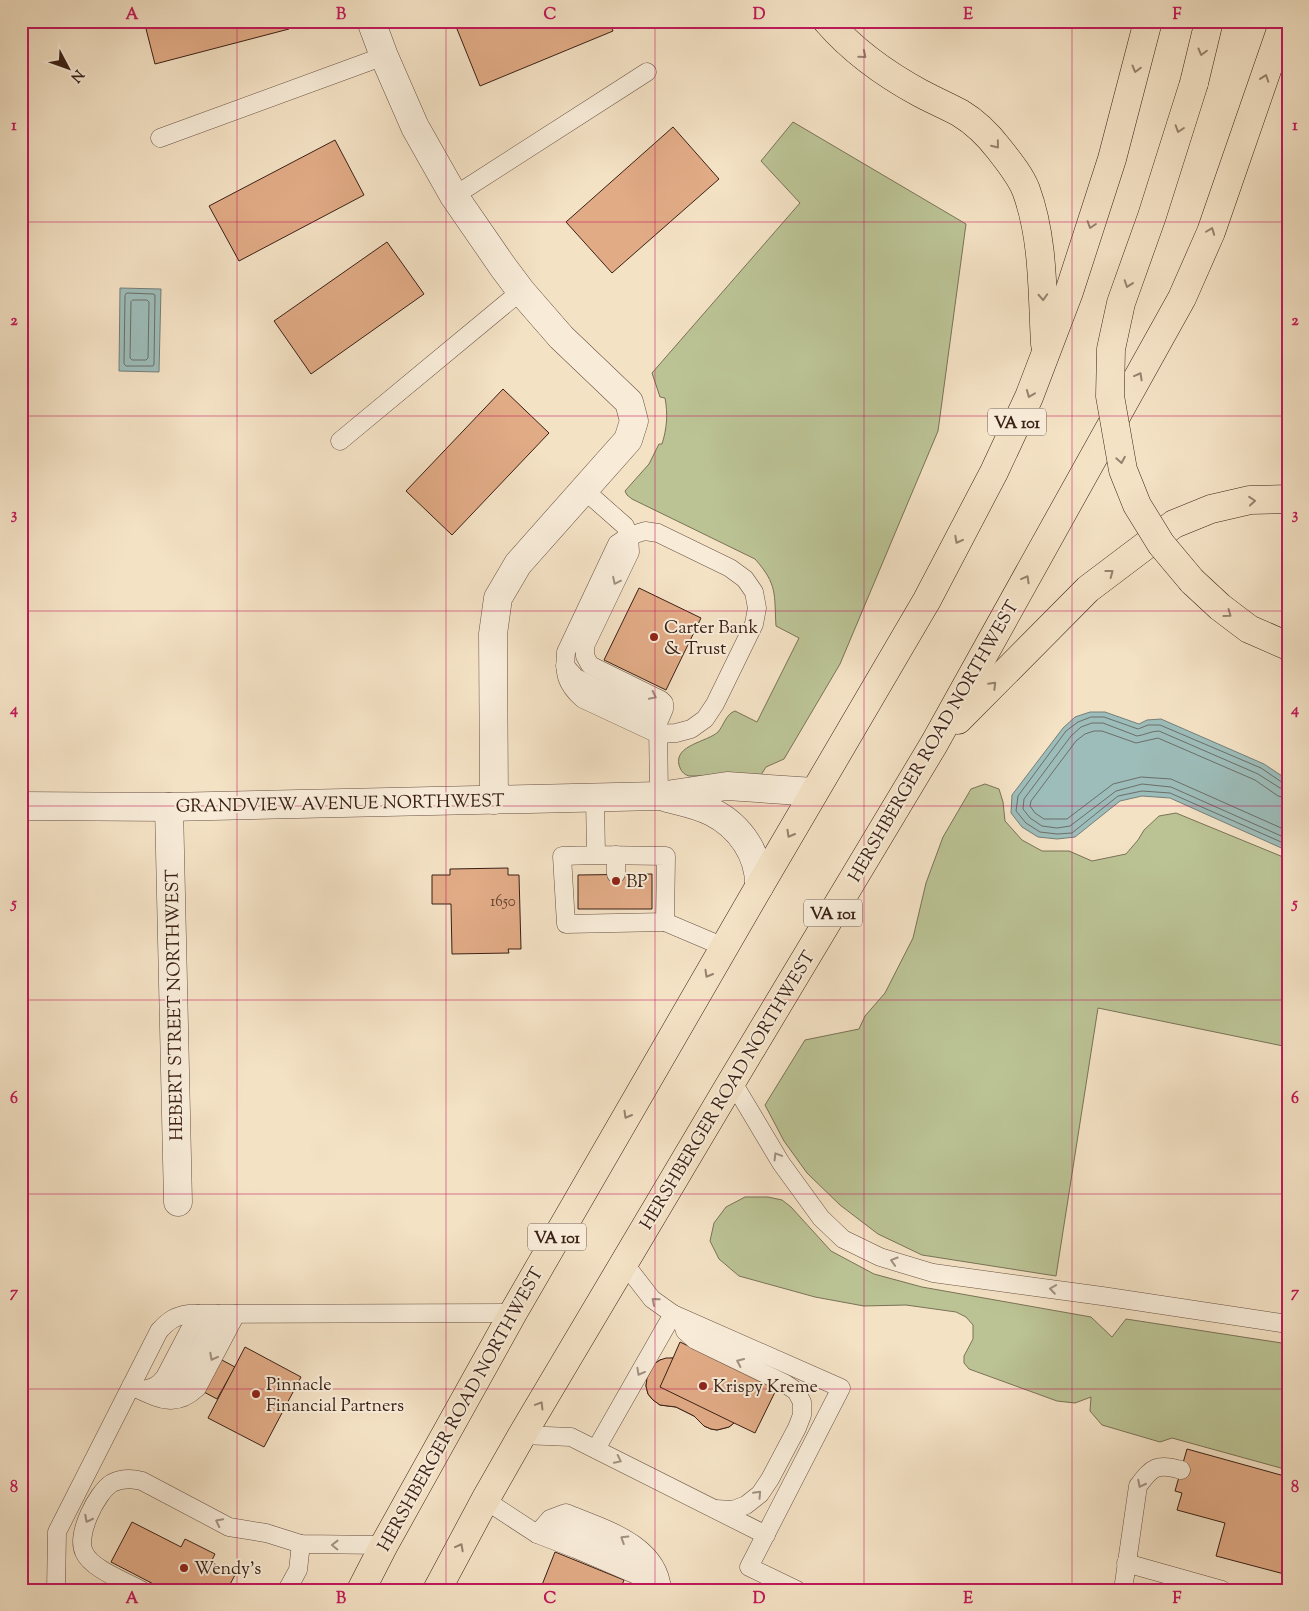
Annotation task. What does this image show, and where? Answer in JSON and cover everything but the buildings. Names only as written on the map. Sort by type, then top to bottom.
[{"type":"main road","points":[[827,21],[840,35],[877,67],[919,92],[962,114],[990,137],[1012,165],[1026,190],[1035,223],[1041,260],[1045,353]]},
{"type":"main road","name":"HERSHBERGER ROAD NORTHWEST","points":[[361,1590],[513,1313],[927,600],[985,489],[1029,396],[1069,292],[1112,159],[1148,21]]},
{"type":"main road","points":[[1209,21],[1194,83],[1152,216],[1121,303],[1112,349],[1110,396],[1123,470],[1137,505],[1161,544],[1192,581],[1220,607],[1249,629],[1288,646]]},
{"type":"main road","name":"HERSHBERGER ROAD NORTHWEST","points":[[437,1590],[522,1435],[934,744],[1182,298],[1211,232],[1284,21]]},
{"type":"main road","points":[[934,744],[1088,590],[1174,524],[1211,508],[1250,500],[1288,499]]},
{"type":"street","points":[[371,21],[384,56],[416,127],[454,196],[502,267],[521,291],[561,337],[628,402],[634,421],[628,440],[518,564],[498,598],[494,634],[494,800]]},
{"type":"street","name":"GRANDVIEW AVENUE NORTHWEST","points":[[21,806],[169,807],[658,796],[727,786],[814,792]]},
{"type":"street","name":"GRANDVIEW AVENUE NORTHWEST","points":[[658,796],[713,812],[734,829],[750,849],[758,869],[759,887]]},
{"type":"street","name":"HEBERT STREET NORTHWEST","points":[[169,807],[178,1202]]},
{"type":"lane","points":[[160,138],[384,56]]},
{"type":"lane","points":[[454,196],[647,72]]},
{"type":"lane","points":[[340,441],[521,291]]},
{"type":"lane","points":[[583,489],[625,526],[629,536],[630,552],[585,646],[585,656],[590,665],[661,700],[664,704],[658,728],[658,796]]},
{"type":"lane","points":[[645,531],[658,533],[730,568],[745,579],[754,592],[756,608],[754,624],[715,704],[705,719],[691,730],[676,733],[658,728],[583,699],[573,690],[567,679],[565,666],[566,652],[617,544],[629,536],[645,531]]},
{"type":"lane","points":[[595,797],[596,855]]},
{"type":"lane","points":[[616,855],[616,874]]},
{"type":"lane","points":[[665,922],[666,856],[562,856],[566,924],[618,916],[665,922],[724,947]]},
{"type":"lane","points":[[732,1081],[781,1163],[821,1218],[843,1239],[880,1257],[933,1273],[1288,1324]]},
{"type":"lane","points":[[624,1263],[652,1299],[677,1316],[841,1388],[749,1567],[797,1590]]},
{"type":"lane","points":[[56,1590],[57,1532],[142,1391],[159,1331],[167,1321],[177,1316],[198,1314],[513,1313]]},
{"type":"lane","points":[[142,1391],[159,1385],[165,1377],[198,1314]]},
{"type":"lane","points":[[142,1391],[166,1394],[176,1389],[218,1314]]},
{"type":"lane","points":[[142,1391],[165,1400],[178,1399],[189,1395],[197,1388],[236,1314]]},
{"type":"lane","points":[[596,1449],[677,1316]]},
{"type":"lane","points":[[677,1316],[685,1331],[695,1340],[784,1383],[796,1391],[802,1402],[802,1415],[797,1428],[760,1494],[746,1505],[733,1510],[715,1509]]},
{"type":"lane","points":[[522,1435],[571,1437],[766,1535]]},
{"type":"lane","points":[[1122,1590],[1138,1486],[1146,1475],[1155,1468],[1166,1466],[1181,1470]]},
{"type":"lane","points":[[141,1590],[91,1562],[84,1552],[81,1540],[84,1526],[101,1493],[110,1484],[120,1479],[132,1478],[142,1481],[229,1527],[266,1533],[301,1544],[384,1545]]},
{"type":"lane","points":[[485,1500],[536,1534],[576,1549],[662,1588]]},
{"type":"lane","points":[[536,1534],[550,1519],[566,1513],[622,1536],[641,1550],[656,1567],[662,1588]]},
{"type":"lane","points":[[287,1590],[298,1570],[301,1544]]},
{"type":"lane","points":[[1126,1563],[1222,1590]]},
{"type":"green space","points":[[793,122],[966,224],[938,431],[840,664],[784,759],[766,767],[761,775],[689,776],[682,772],[679,765],[681,753],[686,748],[718,732],[732,712],[735,711],[757,722],[799,638],[776,626],[775,598],[771,583],[755,559],[632,499],[625,491],[649,464],[664,438],[667,415],[665,398],[660,397],[652,373],[800,203],[761,161]]},
{"type":"green space","points":[[985,784],[999,789],[1003,802],[1005,821],[1022,840],[1042,851],[1069,851],[1092,861],[1126,854],[1144,830],[1159,816],[1176,813],[1288,859],[1288,1047],[1098,1008],[1056,1276],[922,1255],[878,1234],[840,1205],[807,1173],[784,1141],[765,1105],[805,1040],[859,1029],[865,1016],[885,993],[913,938],[926,883],[943,837],[971,789]]},
{"type":"green space","points":[[745,1197],[768,1197],[782,1200],[791,1207],[831,1251],[874,1274],[922,1287],[1091,1317],[1112,1337],[1126,1319],[1288,1344],[1288,1470],[1172,1438],[1160,1442],[1102,1425],[1090,1411],[1091,1397],[1075,1403],[1057,1401],[969,1369],[964,1363],[964,1356],[973,1339],[973,1325],[966,1317],[956,1312],[906,1305],[864,1306],[815,1297],[739,1276],[719,1259],[710,1241],[714,1223],[726,1207]]},
{"type":"water","points":[[120,288],[161,289],[159,372],[119,371]]},
{"type":"water","points":[[1090,712],[1105,712],[1139,724],[1147,720],[1161,719],[1264,764],[1288,780],[1288,851],[1170,798],[1142,796],[1120,801],[1075,837],[1057,839],[1038,837],[1022,827],[1011,813],[1012,795],[1063,728],[1075,717]]},
{"type":"place","name":"Carter Bank & Trust","points":[[654,637]]},
{"type":"place","name":"BP","points":[[616,881]]},
{"type":"place","name":"Krispy Kreme","points":[[703,1386]]},
{"type":"place","name":"Pinnacle Financial Partners","points":[[256,1394]]},
{"type":"place","name":"Wendy's","points":[[184,1568]]}]
